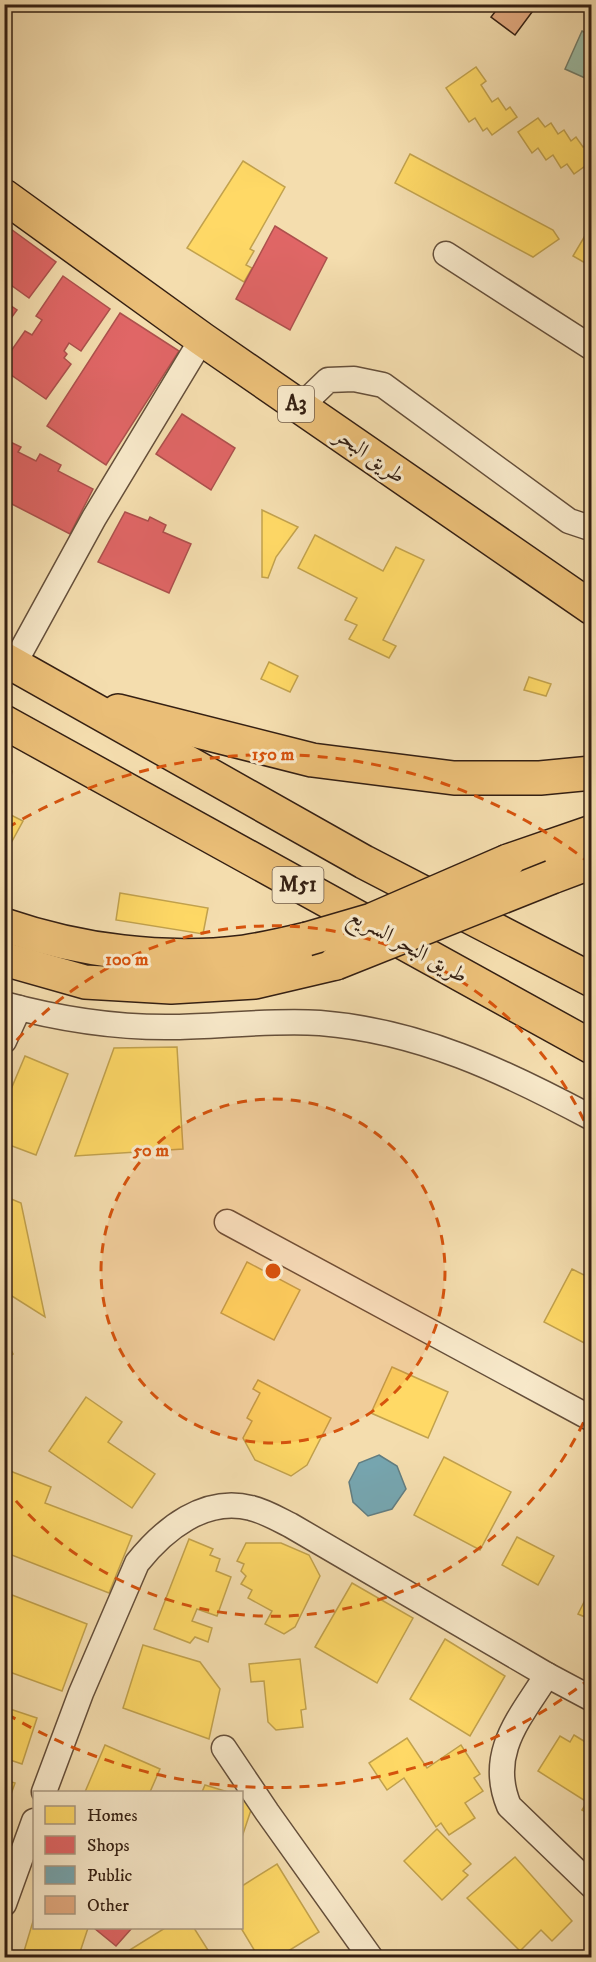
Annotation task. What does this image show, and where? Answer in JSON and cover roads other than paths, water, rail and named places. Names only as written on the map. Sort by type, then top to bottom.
[{"type":"highway","name":"طريق البحر","points":[[4,196],[202,339],[591,608]]},
{"type":"highway","name":"M51","points":[[9,662],[364,862],[591,980]]},
{"type":"highway","points":[[75,700],[312,760],[454,778],[540,778],[591,773]]},
{"type":"highway","name":"طريق البحر السريع","points":[[4,722],[591,1047]]},
{"type":"highway","points":[[4,925],[39,937],[98,949],[173,955],[243,952],[307,939],[372,920],[508,861],[591,832]]},
{"type":"highway","points":[[4,959],[85,982],[171,987],[255,982],[336,963],[591,862]]},
{"type":"street","points":[[446,254],[591,348]]},
{"type":"street","points":[[9,662],[202,339]]},
{"type":"street","points":[[300,407],[328,380],[354,379],[383,385],[568,521],[587,527],[591,526]]},
{"type":"street","points":[[4,1041],[12,1006],[67,1018],[120,1025],[174,1027],[271,1022],[320,1023],[365,1028],[423,1041],[483,1063],[591,1118]]},
{"type":"street","points":[[227,1222],[591,1419]]},
{"type":"street","points":[[45,1791],[81,1694],[137,1563],[152,1544],[171,1528],[190,1516],[211,1508],[230,1505],[252,1508],[290,1525],[591,1699]]},
{"type":"street","points":[[547,1675],[506,1745],[501,1761],[504,1794],[509,1806],[591,1886]]},
{"type":"street","points":[[225,1748],[267,1812],[371,1958]]},
{"type":"street","points":[[4,1904],[33,1824]]}]
